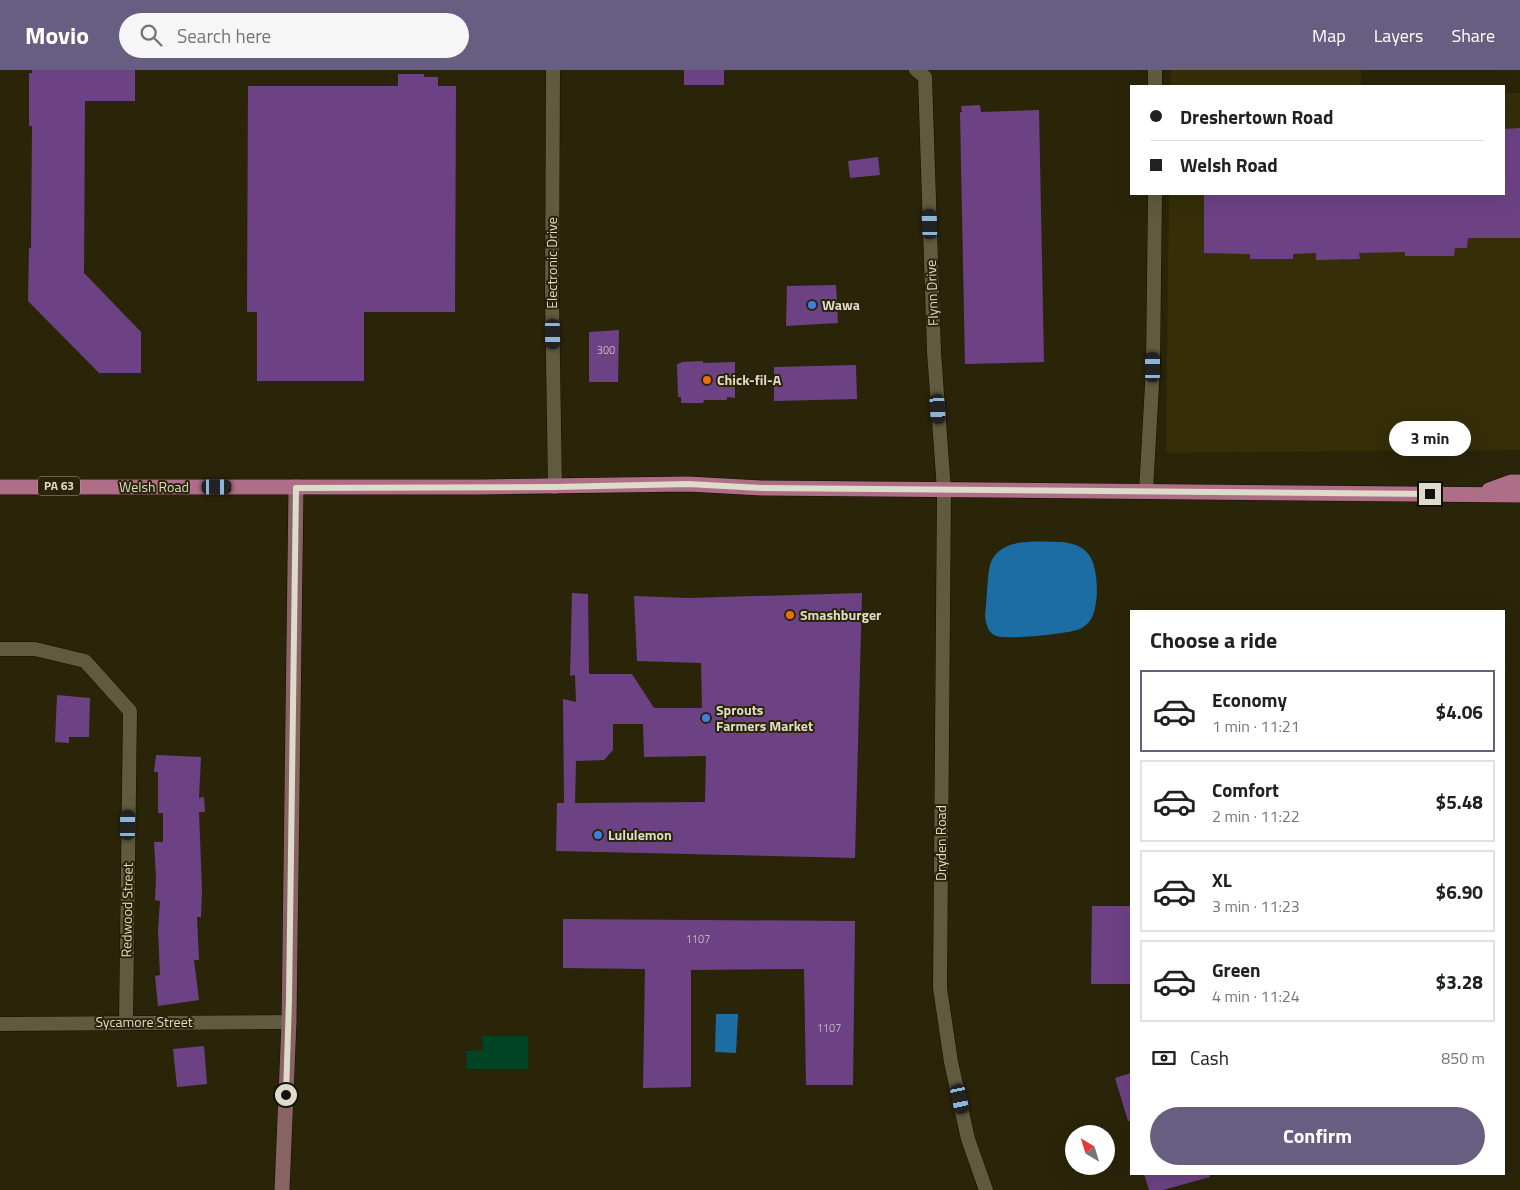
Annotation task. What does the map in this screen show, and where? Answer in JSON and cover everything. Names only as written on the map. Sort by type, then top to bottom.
[{"type":"main road","name":"Welsh Road","points":[[1478,494],[1511,482],[1520,482]]},
{"type":"main road","name":"Welsh Road","points":[[0,487],[555,487],[688,484],[761,488],[1520,495]]},
{"type":"main road","points":[[282,1190],[289,1022],[296,488]]},
{"type":"street","name":"Electronic Drive","points":[[553,70],[552,297],[555,487]]},
{"type":"street","name":"Flynn Drive","points":[[916,70],[925,77],[934,352],[944,490]]},
{"type":"street","points":[[1155,70],[1155,85]]},
{"type":"street","points":[[1146,491],[1153,367],[1155,195]]},
{"type":"street","name":"Dryden Road","points":[[944,490],[940,988],[951,1062],[968,1139],[986,1190]]},
{"type":"street","name":"Redwood Street","points":[[0,649],[35,650],[85,661],[130,711],[126,1022]]},
{"type":"street","name":"Sycamore Street","points":[[0,1024],[289,1022]]},
{"type":"shaded area","points":[[1171,70],[1361,70],[1361,85],[1171,85]]},
{"type":"shaded area","points":[[1505,93],[1520,93],[1520,450],[1166,453],[1169,195],[1505,195]]},
{"type":"green space","points":[[482,1036],[528,1036],[528,1069],[467,1069],[466,1051],[483,1050]]},
{"type":"water","points":[[1022,542],[1062,542],[1073,544],[1087,552],[1095,569],[1097,588],[1095,608],[1089,622],[1080,629],[1051,634],[1024,637],[993,635],[988,628],[985,616],[990,566],[996,554],[1012,544]]},
{"type":"water","points":[[716,1014],[738,1014],[736,1053],[715,1052]]},
{"type":"building","points":[[32,70],[135,70],[135,101],[85,101],[84,273],[141,332],[141,373],[99,373],[28,301],[29,248],[31,248],[32,126],[29,126],[29,73],[32,73]]},
{"type":"building","points":[[684,70],[724,70],[724,85],[684,85]]},
{"type":"building","points":[[398,74],[424,74],[424,77],[438,77],[438,86],[456,86],[455,312],[364,312],[364,381],[257,381],[257,312],[247,312],[248,86],[398,86]]},
{"type":"building","points":[[980,105],[981,112],[1039,110],[1044,362],[965,364],[960,112],[962,112],[961,106]]},
{"type":"building","points":[[1520,128],[1520,238],[1468,238],[1467,248],[1455,248],[1454,256],[1405,256],[1405,252],[1359,253],[1360,259],[1316,260],[1316,253],[1293,254],[1293,259],[1250,259],[1250,254],[1204,253],[1204,195],[1505,195],[1505,129]]},
{"type":"building","points":[[878,157],[880,175],[850,178],[848,161]]},
{"type":"building","points":[[836,285],[838,323],[786,326],[787,286]]},
{"type":"building","points":[[619,330],[618,382],[589,382],[589,332]]},
{"type":"building","name":"Chick-fil-A","points":[[703,361],[703,363],[735,362],[735,398],[727,397],[727,400],[704,400],[703,403],[681,403],[681,397],[678,397],[677,364],[681,362]]},
{"type":"building","points":[[856,365],[857,399],[774,401],[774,367]]},
{"type":"building","points":[[572,593],[588,594],[589,674],[632,674],[654,708],[702,708],[701,663],[637,661],[634,596],[689,598],[862,593],[855,858],[556,851],[557,803],[564,803],[563,699],[576,702],[575,675],[570,676]],"holes":[[[613,724],[643,724],[644,757],[706,756],[705,802],[575,803],[576,761],[604,760],[613,750]]]},
{"type":"building","points":[[57,695],[90,698],[89,737],[69,737],[69,743],[55,742]]},
{"type":"building","points":[[156,755],[201,757],[199,798],[204,797],[205,812],[199,812],[202,890],[201,917],[197,917],[199,960],[194,960],[199,1000],[158,1006],[155,976],[160,975],[158,930],[160,901],[155,900],[154,842],[163,842],[163,813],[158,813],[158,772],[154,772]]},
{"type":"building","points":[[1092,906],[1130,906],[1130,984],[1091,984]]},
{"type":"building","points":[[563,919],[855,921],[853,1085],[806,1085],[804,969],[691,970],[691,1087],[643,1088],[645,969],[563,968]]},
{"type":"building","points":[[204,1046],[207,1084],[177,1087],[173,1049]]},
{"type":"building","points":[[1130,1073],[1130,1121],[1128,1121],[1115,1078]]},
{"type":"building","points":[[1144,1175],[1210,1175],[1210,1177],[1163,1190],[1149,1190]]},
{"type":"place","name":"Wawa","points":[[812,305]]},
{"type":"place","name":"Chick-fil-A","points":[[707,380]]},
{"type":"place","name":"Smashburger","points":[[790,615]]},
{"type":"place","name":"Sprouts Farmers Market","points":[[706,718]]},
{"type":"place","name":"Lululemon","points":[[598,835]]},
{"type":"route","points":[[286,1095],[296,488],[555,487],[688,484],[761,488],[1430,494]]}]
